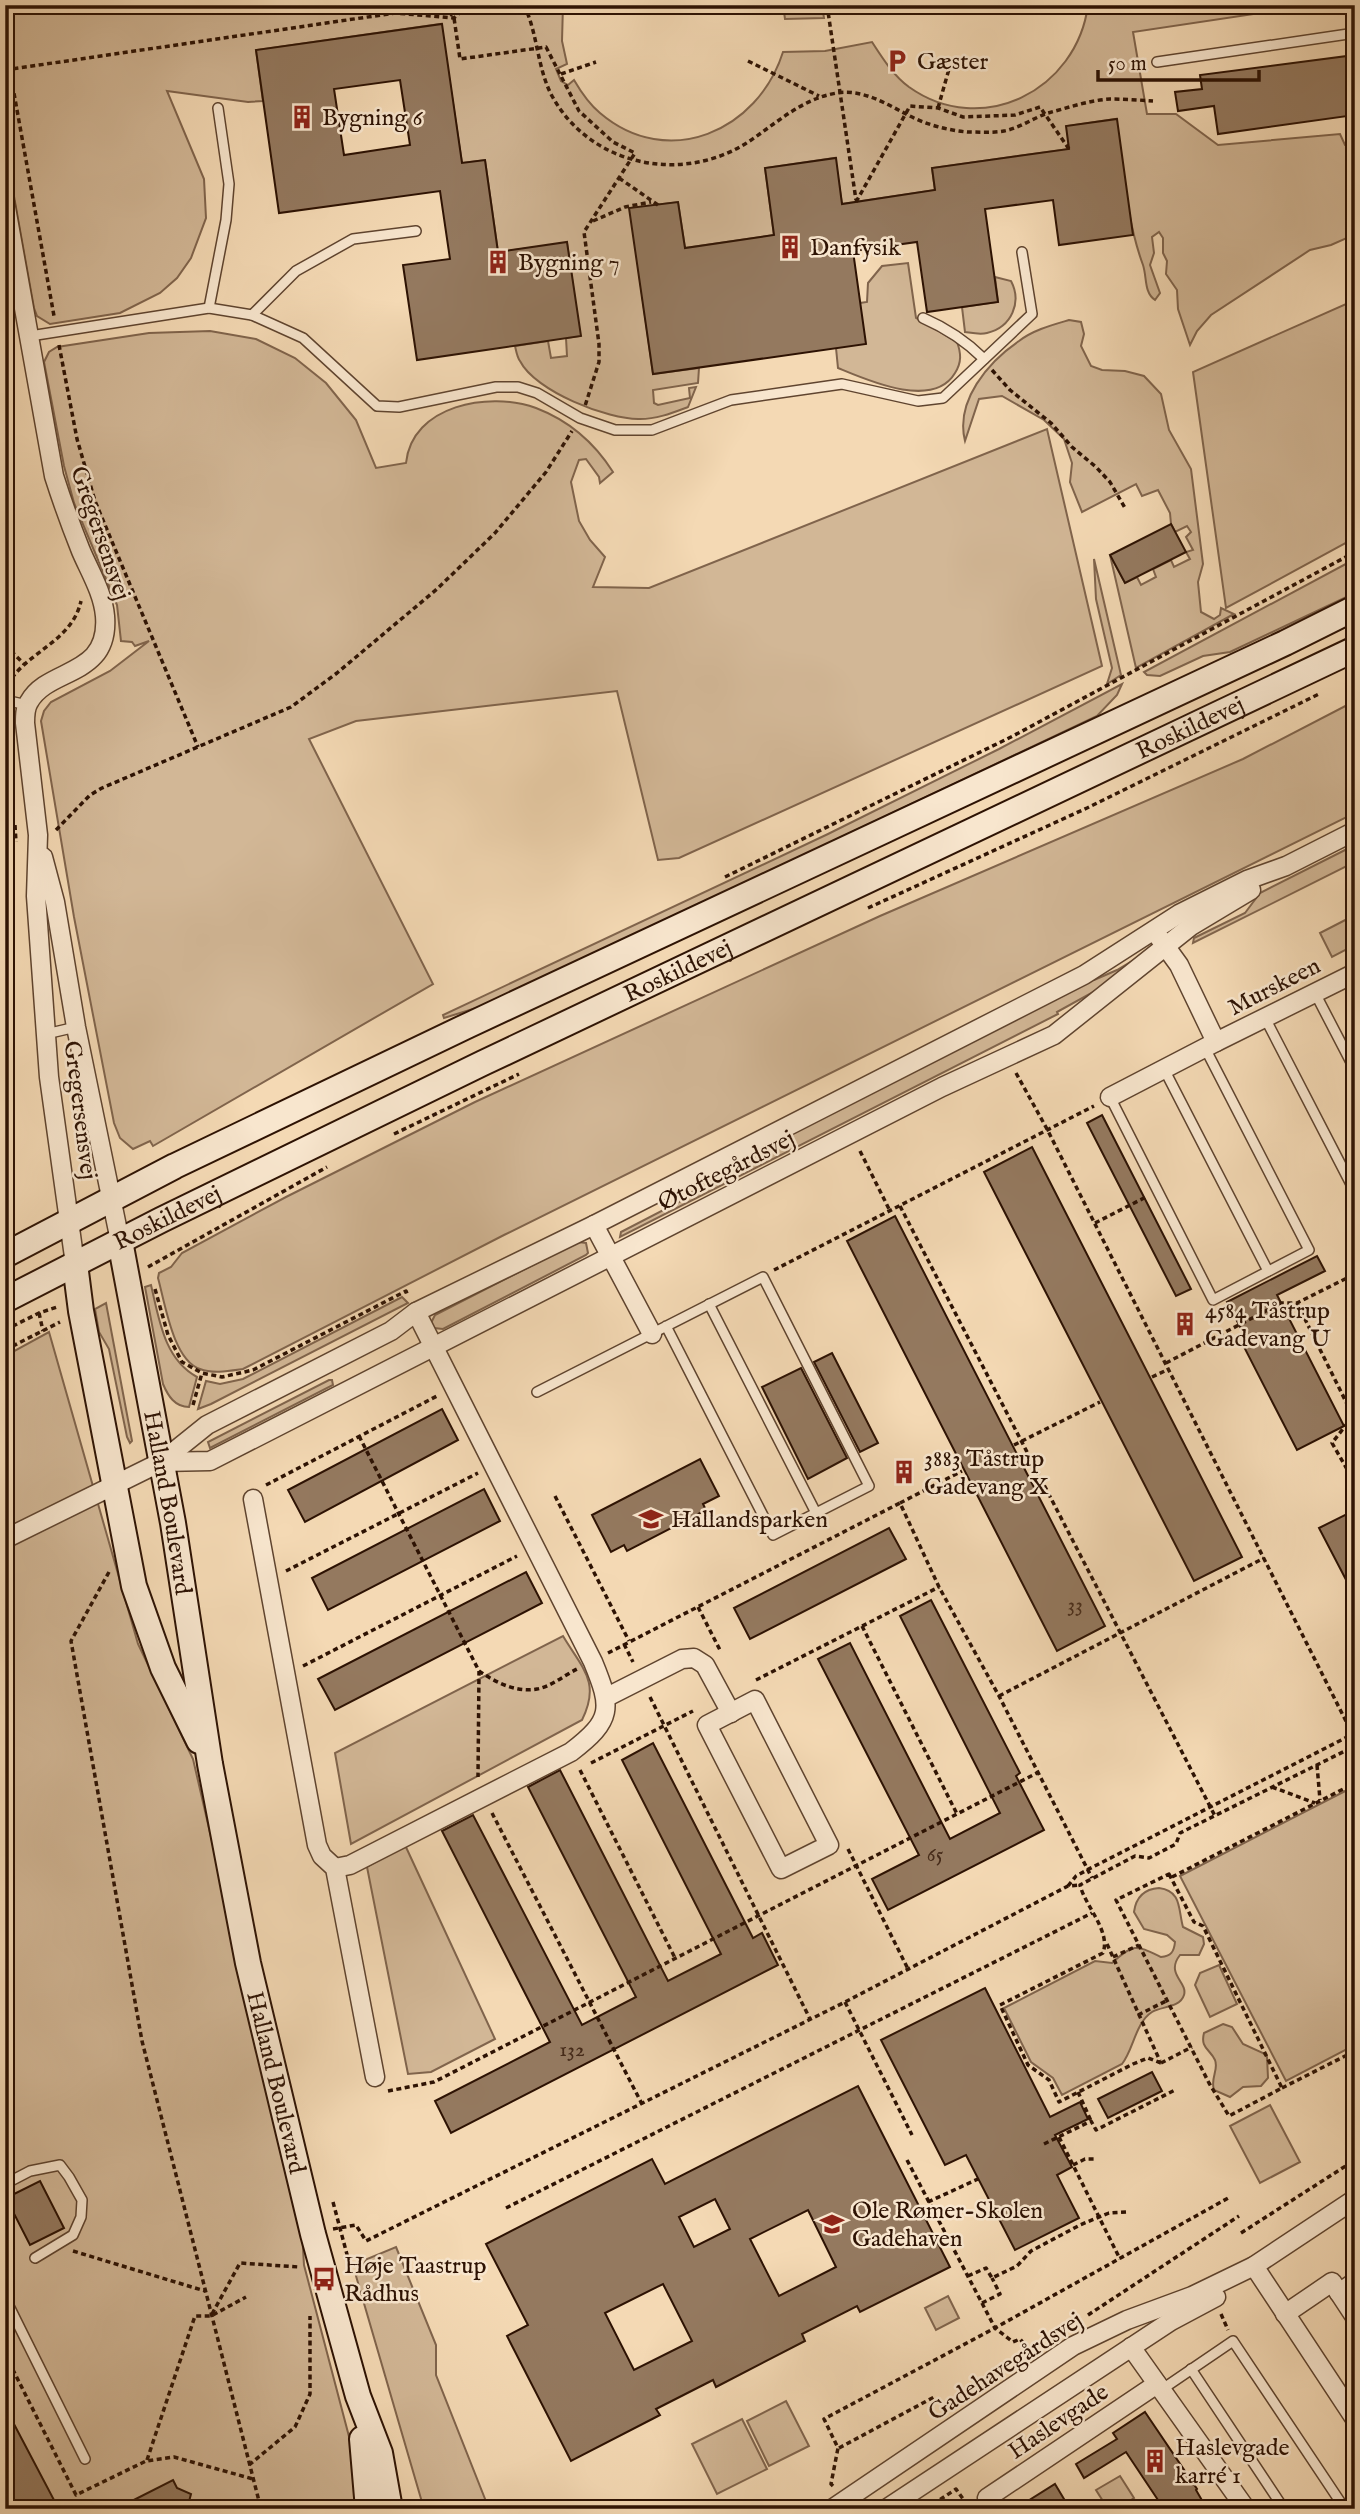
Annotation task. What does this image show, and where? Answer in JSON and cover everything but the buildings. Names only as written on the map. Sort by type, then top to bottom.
[{"type":"main road","name":"Roskildevej","points":[[5,1255],[112,1198],[467,1026],[1355,608]]},
{"type":"main road","name":"Roskildevej","points":[[5,1300],[483,1063],[1355,649]]},
{"type":"main road","name":"Halland Boulevard","points":[[120,1241],[142,1274],[161,1462],[210,1764],[247,1963],[323,2272],[358,2396],[380,2453],[390,2509]]},
{"type":"main road","name":"Halland Boulevard","points":[[75,1264],[79,1300],[134,1586],[163,1668],[210,1764]]},
{"type":"main road","name":"Halland Boulevard","points":[[358,2396],[369,2509]]},
{"type":"street","name":"Gregersensvej","points":[[5,202],[54,476],[63,505],[99,590],[105,614],[101,645],[88,662],[40,690],[27,705],[24,723],[38,835],[55,902],[76,1027],[120,1241]]},
{"type":"street","name":"Øtoftegårdsvej","points":[[5,1539],[161,1462],[200,1429],[391,1331],[416,1312],[1213,912],[1270,881],[1286,866],[1355,831]]},
{"type":"street","name":"Gregersensvej","points":[[38,835],[36,896],[46,1034],[75,1264]]},
{"type":"street","name":"Øtoftegårdsvej","points":[[161,1462],[210,1461],[942,1087],[1008,1059],[1054,1035],[1111,992],[1160,938]]},
{"type":"street","name":"Murskeen","points":[[1160,938],[1179,965],[1210,1045]]},
{"type":"street","name":"Murskeen","points":[[1110,1097],[1355,973]]},
{"type":"street","points":[[594,1225],[610,1256],[659,1330]]},
{"type":"street","points":[[335,1868],[350,1865],[571,1752],[593,1736],[603,1718],[607,1697],[593,1662],[416,1312]]},
{"type":"street","points":[[253,1499],[317,1845],[322,1856],[335,1868],[375,2077]]},
{"type":"street","points":[[607,1697],[682,1659],[694,1657],[705,1665],[731,1713]]},
{"type":"street","points":[[755,1700],[829,1845],[781,1869],[707,1725],[731,1713],[755,1700]]},
{"type":"street","name":"Gadehavegårdsvej","points":[[837,2505],[1073,2346],[1127,2320],[1192,2296],[1254,2266],[1355,2199]]},
{"type":"street","points":[[1254,2266],[1355,2419]]},
{"type":"street","name":"Gadehavegårdsvej","points":[[897,2506],[1131,2347],[1171,2321],[1227,2291],[1254,2266]]},
{"type":"street","points":[[1285,2314],[1332,2282],[1355,2317]]},
{"type":"street","points":[[1339,2293],[1355,2282]]},
{"type":"street","points":[[1131,2347],[1246,2509]]},
{"type":"street","name":"Haslevgade","points":[[987,2498],[1159,2387]]},
{"type":"street","points":[[883,2475],[897,2506]]},
{"type":"lane","points":[[1157,62],[1355,33]]},
{"type":"lane","points":[[209,308],[226,220],[229,184],[218,108]]},
{"type":"lane","points":[[252,315],[296,271],[353,239],[416,230]]},
{"type":"lane","points":[[30,336],[209,308],[252,315],[303,338],[377,406],[399,407],[496,387],[518,387],[537,393],[580,418],[615,430],[652,430],[731,400],[842,384],[918,401],[943,398],[1032,314],[1022,253]]},
{"type":"lane","points":[[923,318],[944,327],[970,345],[984,359]]},
{"type":"lane","points":[[5,700],[27,705]]},
{"type":"lane","points":[[1315,993],[1355,1070]]},
{"type":"lane","points":[[1265,1018],[1355,1192]]},
{"type":"lane","points":[[46,1034],[76,1027]]},
{"type":"lane","points":[[1110,1097],[1213,1300],[1309,1251],[1210,1045]]},
{"type":"lane","points":[[1164,1069],[1268,1271]]},
{"type":"lane","points":[[537,1392],[763,1277],[869,1486],[773,1535],[659,1330]]},
{"type":"lane","points":[[709,1304],[816,1513]]},
{"type":"lane","points":[[5,2184],[30,2171],[60,2165],[82,2200],[81,2217],[73,2235],[35,2258]]},
{"type":"lane","points":[[5,2298],[85,2459]]},
{"type":"lane","points":[[1159,2387],[1233,2342],[1345,2509]]},
{"type":"lane","points":[[1191,2369],[1284,2509]]},
{"type":"path","points":[[38,835],[56,830],[90,795],[102,788],[291,707],[337,673],[436,589],[495,533],[547,472],[580,418],[592,390],[599,362],[584,232],[635,153],[613,142],[579,111],[546,47],[460,59],[454,18],[444,5]]},
{"type":"path","points":[[7,70],[395,13],[454,18],[468,5]]},
{"type":"path","points":[[524,5],[538,48],[543,75],[552,95],[573,124],[590,139],[632,160],[658,165],[683,166],[706,161],[744,144],[796,108],[821,97],[839,93],[874,97],[929,124],[978,132],[1004,131],[1045,114],[1108,99],[1153,101]]},
{"type":"path","points":[[827,5],[856,202],[910,106],[938,108],[963,117],[1015,115],[1040,107],[1069,149]]},
{"type":"path","points":[[5,43],[7,70],[77,439],[94,501],[198,747]]},
{"type":"path","points":[[748,61],[821,97]]},
{"type":"path","points":[[561,74],[596,62]]},
{"type":"path","points":[[938,108],[948,69]]},
{"type":"path","points":[[619,178],[658,205]]},
{"type":"path","points":[[590,222],[625,207],[651,202]]},
{"type":"path","points":[[984,359],[1010,390],[1096,467],[1110,482],[1125,508]]},
{"type":"path","points":[[723,878],[1013,736],[1355,552]]},
{"type":"path","points":[[5,694],[8,683],[24,664],[71,626],[78,613],[88,565]]},
{"type":"path","points":[[5,645],[24,664]]},
{"type":"path","points":[[862,911],[1087,808],[1326,691]]},
{"type":"path","points":[[340,2228],[356,2225],[366,2241],[845,2002],[1068,1886],[1087,1870],[1354,1735],[1047,1129],[1008,1059]]},
{"type":"path","points":[[386,1138],[529,1069]]},
{"type":"path","points":[[763,1277],[1110,1097]]},
{"type":"path","points":[[851,1133],[890,1211]]},
{"type":"path","points":[[142,1274],[327,1167]]},
{"type":"path","points":[[1095,1223],[1158,1191]]},
{"type":"path","points":[[900,1206],[1215,1816]]},
{"type":"path","points":[[1166,1363],[1281,1303],[1297,1303],[1355,1275]]},
{"type":"path","points":[[154,1289],[167,1335],[181,1362],[202,1373],[222,1377],[253,1370],[406,1291],[416,1312]]},
{"type":"path","points":[[5,1330],[39,1313],[79,1300]]},
{"type":"path","points":[[1297,1303],[1354,1416],[1332,1443],[1355,1483]]},
{"type":"path","points":[[39,1313],[43,1331]]},
{"type":"path","points":[[1152,1377],[1169,1369]]},
{"type":"path","points":[[193,1405],[202,1373]]},
{"type":"path","points":[[253,1499],[252,1492],[453,1388]]},
{"type":"path","points":[[1014,1445],[1100,1402]]},
{"type":"path","points":[[359,1436],[479,1671],[478,1785],[483,1797],[642,2104]]},
{"type":"path","points":[[268,1580],[493,1466]]},
{"type":"path","points":[[479,1671],[514,1688],[537,1689],[962,1471]]},
{"type":"path","points":[[555,1496],[629,1641]]},
{"type":"path","points":[[900,1503],[939,1587],[999,1696],[1092,1878]]},
{"type":"path","points":[[286,1674],[534,1547]]},
{"type":"path","points":[[999,1696],[1264,1558]]},
{"type":"path","points":[[112,1562],[71,1641],[142,2041],[261,2509]]},
{"type":"path","points":[[579,1769],[939,1587]]},
{"type":"path","points":[[698,1606],[722,1653]]},
{"type":"path","points":[[862,1626],[957,1814]]},
{"type":"path","points":[[624,1644],[810,2019]]},
{"type":"path","points":[[1068,1886],[1080,1885],[1135,1856],[1149,1858],[1176,1844],[1180,1833],[1355,1746]]},
{"type":"path","points":[[571,1752],[676,1958]]},
{"type":"path","points":[[1317,1765],[1320,1800]]},
{"type":"path","points":[[375,2077],[386,2091],[434,2082],[1037,1773]]},
{"type":"path","points":[[1171,1877],[1355,1783]]},
{"type":"path","points":[[1272,1787],[1315,1803]]},
{"type":"path","points":[[829,1845],[848,1849],[908,1969]]},
{"type":"path","points":[[1282,2088],[1203,1926],[1194,1923],[1169,1874],[1116,1900],[1209,2083],[1229,2116],[1355,2051]]},
{"type":"path","points":[[1080,1885],[1161,2063]]},
{"type":"path","points":[[506,2208],[1092,1913]]},
{"type":"path","points":[[1104,1937],[1106,1945],[1103,1953],[1000,2005],[1028,2065],[1049,2080],[1059,2102],[1148,2058],[1161,2063],[1192,2047]]},
{"type":"path","points":[[1113,1957],[1139,1945]]},
{"type":"path","points":[[1139,2015],[1168,2000]]},
{"type":"path","points":[[845,2002],[912,2135]]},
{"type":"path","points":[[1078,2092],[1096,2130],[1175,2090]]},
{"type":"path","points":[[1044,2144],[1091,2121]]},
{"type":"path","points":[[1059,2137],[1120,2259]]},
{"type":"path","points":[[1073,2165],[1085,2159],[1094,2159]]},
{"type":"path","points":[[907,2160],[995,2328],[1013,2342],[1020,2339],[1031,2353]]},
{"type":"path","points":[[1241,2233],[1355,2160]]},
{"type":"path","points":[[928,2202],[978,2179]]},
{"type":"path","points":[[837,2505],[831,2484],[838,2448],[824,2419],[995,2328],[1230,2197]]},
{"type":"path","points":[[333,2202],[349,2262]]},
{"type":"path","points":[[992,2278],[1017,2266],[1031,2251],[1080,2225],[1109,2213],[1126,2212]]},
{"type":"path","points":[[1077,2322],[1240,2216]]},
{"type":"path","points":[[56,2244],[205,2291]]},
{"type":"path","points":[[211,2316],[240,2263],[300,2267],[323,2272]]},
{"type":"path","points":[[968,2277],[986,2267],[992,2278],[1000,2294],[982,2303]]},
{"type":"path","points":[[146,2461],[195,2316],[211,2316],[246,2297]]},
{"type":"path","points":[[1214,2298],[1233,2342]]},
{"type":"path","points":[[249,2465],[295,2427],[310,2394],[310,2304]]},
{"type":"path","points":[[5,2354],[76,2495],[146,2461],[174,2457],[253,2479]]},
{"type":"path","points":[[838,2448],[936,2396]]},
{"type":"path","points":[[831,2484],[842,2477]]},
{"type":"path","points":[[926,2509],[956,2489],[970,2509],[987,2498]]},
{"type":"shaded area","points":[[5,5],[563,5],[562,41],[567,64],[556,69],[561,81],[568,85],[574,80],[600,113],[626,130],[654,139],[681,140],[708,134],[732,121],[753,103],[771,80],[783,52],[825,51],[872,42],[903,82],[937,102],[966,108],[995,106],[1022,97],[1046,82],[1066,61],[1080,35],[1088,5],[1314,5],[1133,32],[1147,114],[1176,114],[1218,145],[1340,134],[1345,145],[1355,144],[1355,231],[1331,245],[1310,250],[1211,315],[1197,331],[1190,345],[1178,309],[1177,290],[1166,274],[1167,261],[1163,253],[1163,238],[1159,232],[1152,237],[1154,253],[1150,265],[1160,293],[1155,300],[1147,289],[1129,211],[1116,119],[1067,126],[1069,149],[932,168],[935,190],[842,204],[835,158],[765,168],[774,235],[685,248],[678,202],[630,208],[653,374],[699,368],[698,383],[653,390],[654,403],[658,405],[690,398],[689,388],[696,387],[688,407],[646,419],[610,415],[556,393],[528,372],[518,358],[515,346],[548,341],[551,358],[567,356],[566,338],[580,336],[567,243],[498,252],[485,160],[462,163],[441,24],[256,50],[263,101],[248,102],[167,91],[204,179],[206,218],[191,258],[177,278],[160,293],[120,313],[50,324],[37,316],[34,308],[5,146]]},
{"type":"shaded area","points":[[783,5],[822,5],[824,18],[785,19]]},
{"type":"shaded area","points":[[908,263],[916,318],[957,342],[959,350],[960,361],[955,373],[945,384],[932,390],[899,389],[838,368],[836,348],[860,303],[867,302],[868,283],[882,266]]},
{"type":"shaded area","points":[[995,277],[1011,281],[1015,297],[1013,313],[996,330],[982,334],[965,332],[962,307],[998,302]]},
{"type":"shaded area","points":[[1355,300],[1355,538],[1226,608],[1193,372]]},
{"type":"shaded area","points":[[1069,320],[1081,322],[1084,334],[1081,346],[1091,366],[1144,376],[1161,394],[1169,430],[1191,469],[1203,564],[1198,582],[1201,612],[1214,619],[1220,615],[1221,608],[1234,614],[1136,668],[1110,555],[1125,583],[1137,577],[1141,585],[1156,577],[1153,569],[1171,560],[1174,567],[1190,559],[1186,552],[1193,550],[1186,537],[1191,532],[1187,526],[1175,532],[1170,513],[1158,490],[1142,496],[1136,484],[1082,512],[1070,482],[1072,463],[1064,439],[1044,420],[1002,396],[979,399],[965,441],[965,411],[986,371],[1024,337]]},
{"type":"shaded area","points":[[210,331],[256,339],[295,358],[326,383],[356,420],[376,468],[406,463],[411,443],[422,428],[437,416],[456,407],[497,401],[517,403],[560,419],[598,451],[613,472],[600,483],[599,477],[586,459],[579,460],[571,482],[579,521],[590,540],[605,557],[593,587],[649,588],[1047,429],[1102,666],[679,858],[658,860],[617,691],[356,721],[309,739],[433,984],[153,1146],[150,1141],[133,1149],[120,1138],[114,1123],[74,917],[41,721],[51,702],[110,671],[149,641],[135,646],[132,642],[121,641],[117,605],[74,503],[44,362],[49,352],[57,347],[149,333]]},
{"type":"shaded area","points":[[1094,559],[1121,675],[1107,684],[1112,668],[1096,599]]},
{"type":"shaded area","points":[[1355,559],[1355,593],[1230,652],[1203,656],[1160,676],[1147,675],[1144,672]]},
{"type":"shaded area","points":[[1122,684],[1117,695],[1097,716],[489,1004],[444,1018],[443,1015],[828,834]]},
{"type":"shaded area","points":[[1355,701],[1355,813],[504,1235],[243,1369],[205,1371],[191,1364],[183,1354],[167,1315],[158,1278],[159,1273],[171,1267],[182,1253],[286,1197],[475,1102],[880,916],[1243,759]]},
{"type":"shaded area","points":[[1355,845],[1355,862],[1193,943],[1194,938],[1245,913],[1260,893]]},
{"type":"shaded area","points":[[1355,915],[1355,945],[1332,957],[1320,933]]},
{"type":"shaded area","points":[[1137,958],[1097,990],[1057,1012],[1058,1014],[620,1237],[621,1232],[681,1201],[718,1171],[1092,978],[1094,980],[1117,970]]},
{"type":"shaded area","points":[[578,1242],[586,1243],[586,1255],[443,1329],[434,1328],[431,1323],[435,1315]]},
{"type":"shaded area","points":[[151,1285],[160,1324],[170,1349],[177,1360],[197,1377],[189,1407],[173,1400],[163,1384],[145,1287]]},
{"type":"shaded area","points":[[402,1297],[408,1303],[198,1409],[206,1381],[220,1384],[243,1379]]},
{"type":"shaded area","points":[[106,1303],[132,1441],[130,1443],[109,1349],[99,1332],[95,1309]]},
{"type":"shaded area","points":[[49,1332],[138,1644],[193,1759],[302,2232],[304,2265],[357,2467],[362,2509],[5,2509],[5,1356]]},
{"type":"shaded area","points":[[332,1380],[333,1385],[210,1448],[208,1442]]},
{"type":"shaded area","points":[[563,1636],[587,1676],[590,1695],[582,1720],[351,1844],[335,1753]]},
{"type":"shaded area","points":[[1355,1786],[1355,2045],[1286,2081],[1180,1876]]},
{"type":"shaded area","points":[[405,1845],[495,2039],[431,2072],[408,2074],[367,1867]]},
{"type":"shaded area","points":[[1159,1888],[1175,1897],[1183,1927],[1203,1937],[1204,1944],[1199,1955],[1180,1955],[1176,1962],[1176,1973],[1183,1986],[1184,1995],[1179,2002],[1156,2010],[1146,2017],[1122,2064],[1062,2095],[1053,2078],[1031,2062],[1004,2008],[1095,1961],[1112,1963],[1131,1949],[1140,1948],[1161,1957],[1170,1954],[1175,1942],[1167,1935],[1144,1929],[1134,1912],[1142,1895]]},
{"type":"shaded area","points":[[1219,1965],[1237,2004],[1210,2017],[1195,1985],[1200,1973]]},
{"type":"shaded area","points":[[1223,2024],[1232,2027],[1243,2044],[1267,2057],[1268,2078],[1261,2086],[1243,2087],[1230,2097],[1214,2090],[1216,2064],[1203,2042],[1204,2033]]},
{"type":"shaded area","points":[[1270,2105],[1300,2162],[1260,2183],[1230,2126]]},
{"type":"shaded area","points":[[396,2247],[436,2345],[436,2375],[489,2509],[424,2509],[356,2276],[367,2259]]},
{"type":"shaded area","points":[[948,2296],[959,2318],[936,2330],[925,2308]]},
{"type":"shaded area","points":[[786,2401],[809,2446],[769,2466],[747,2421]]},
{"type":"shaded area","points":[[742,2419],[767,2469],[717,2494],[692,2444]]},
{"type":"shaded area","points":[[1120,2476],[1134,2498],[1118,2509],[1108,2509],[1096,2490]]},
{"type":"place","name":"Gæster","points":[[897,61]]},
{"type":"place","name":"Bygning 6","points":[[302,117]]},
{"type":"place","name":"Danfysik","points":[[790,247]]},
{"type":"place","name":"Bygning 7","points":[[498,262]]},
{"type":"place","name":"4584 Tåstrup Gadevang U","points":[[1185,1324]]},
{"type":"place","name":"3883 Tåstrup Gadevang X","points":[[904,1472]]},
{"type":"place","name":"Hallandsparken","points":[[651,1519]]},
{"type":"place","name":"Ole Rømer-Skolen Gadehaven","points":[[832,2224]]},
{"type":"place","name":"Høje Taastrup Rådhus","points":[[324,2279]]},
{"type":"place","name":"Haslevgade karré 1","points":[[1155,2461]]}]
